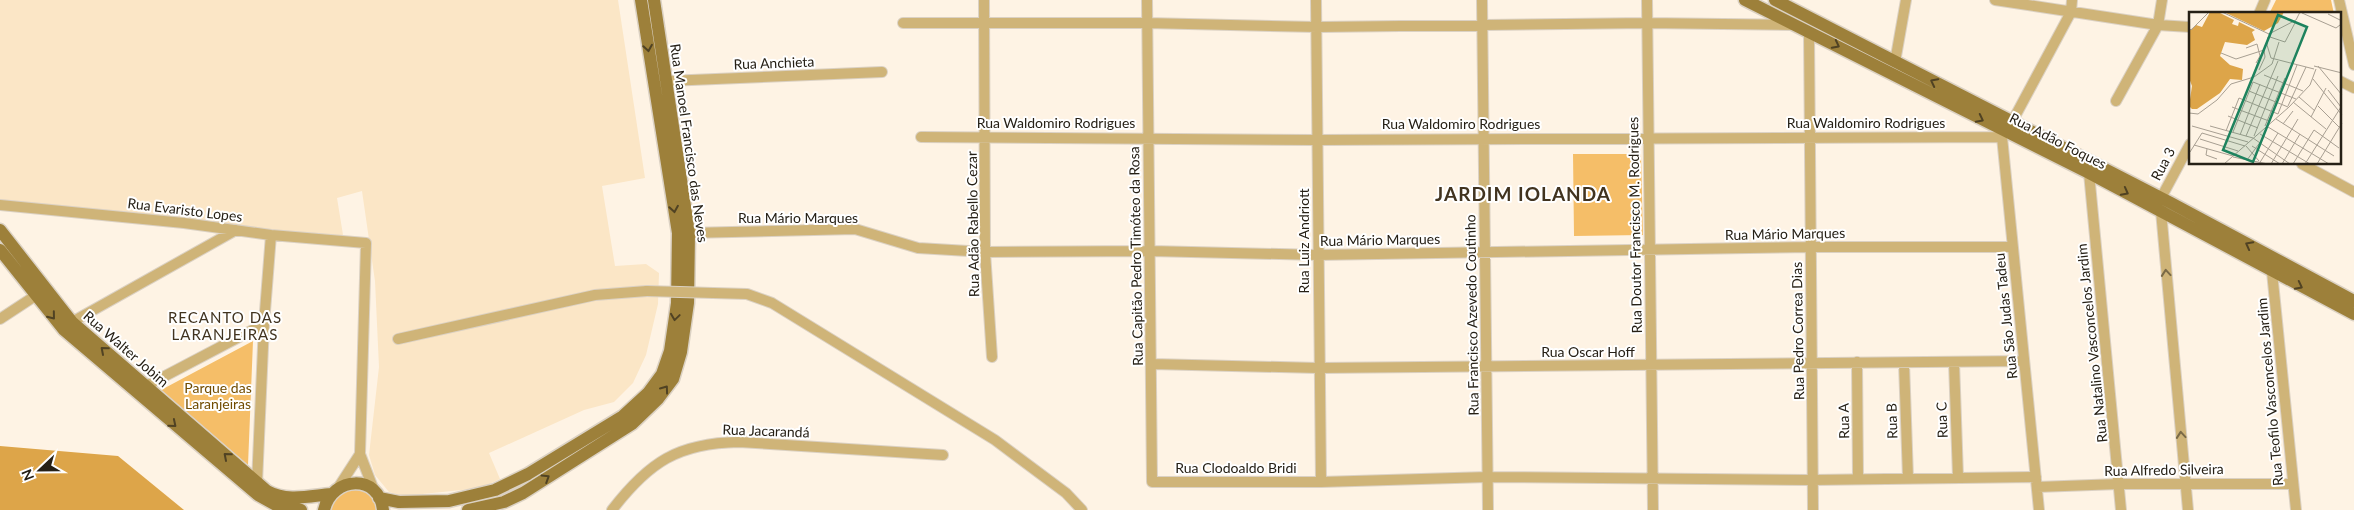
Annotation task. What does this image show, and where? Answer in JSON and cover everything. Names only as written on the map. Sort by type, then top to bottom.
[{"type":"main road","name":"Rua Manoel Francisco das Neves","points":[[474,506],[496,490],[528,474],[623,416],[648,393],[662,374],[670,352],[677,303],[678,233],[641,0]]},
{"type":"main road","name":"Rua Manoel Francisco das Neves","points":[[474,506],[506,506],[523,493],[632,424],[658,399],[673,378],[681,352],[688,303],[689,233],[654,0]]},
{"type":"main road","name":"Rua Adão Foques","points":[[1745,0],[2354,301]]},
{"type":"main road","name":"Rua Adão Foques","points":[[1775,0],[1895,62],[2007,130],[2089,173],[2161,204],[2272,272],[2354,314]]},
{"type":"main road","name":"Rua Walter Jobim","points":[[0,230],[72,322],[257,482],[276,496],[295,498],[334,491],[345,484],[362,484],[379,500]]},
{"type":"main road","name":"Rua Walter Jobim","points":[[0,250],[64,330],[258,495],[276,505],[301,510]]},
{"type":"main road","points":[[324,510],[334,491]]},
{"type":"main road","points":[[448,501],[459,504],[497,497],[506,506]]},
{"type":"main road","points":[[379,500],[399,502],[448,501],[474,506]]},
{"type":"street","name":"Rua Adão Rabello Cezar","points":[[984,0],[985,252],[992,357]]},
{"type":"street","name":"Rua Capitão Pedro Timóteo da Rosa","points":[[1147,0],[1152,482]]},
{"type":"street","name":"Rua Luiz Andriott","points":[[1316,0],[1318,368],[1321,482]]},
{"type":"street","name":"Rua Francisco Azevedo Coutinho","points":[[1482,0],[1488,510]]},
{"type":"street","name":"Rua Doutor Francisco M. Rodrigues","points":[[1647,0],[1653,510]]},
{"type":"street","points":[[1895,62],[1906,0]]},
{"type":"street","points":[[1995,0],[2158,25],[2189,28]]},
{"type":"street","points":[[2007,130],[2071,12],[2072,0]]},
{"type":"street","points":[[2116,101],[2158,25],[2162,0]]},
{"type":"street","points":[[2260,12],[2265,0]]},
{"type":"street","points":[[2342,13],[2354,65]]},
{"type":"street","points":[[903,23],[1147,23],[1317,27],[1647,24],[1796,25]]},
{"type":"street","name":"Rua Pedro Correa Dias","points":[[1809,32],[1813,510]]},
{"type":"street","name":"Rua Anchieta","points":[[667,81],[882,72]]},
{"type":"street","points":[[2342,82],[2354,88]]},
{"type":"street","name":"Rua Waldomiro Rodrigues","points":[[921,137],[1148,137],[1317,140],[1484,137],[1811,137],[2007,130]]},
{"type":"street","name":"Rua São Judas Tadeu","points":[[2007,130],[2014,247],[2039,510]]},
{"type":"street","name":"Rua 3","points":[[2161,204],[2189,146]]},
{"type":"street","points":[[2304,165],[2354,192]]},
{"type":"street","name":"Rua Natalino Vasconcelos Jardim","points":[[2089,173],[2122,510]]},
{"type":"street","points":[[2161,204],[2188,510]]},
{"type":"street","name":"Rua Evaristo Lopes","points":[[0,205],[184,223],[271,235],[366,244],[360,454]]},
{"type":"street","name":"Rua Mário Marques","points":[[689,233],[855,229],[918,248],[985,252],[1151,251],[1318,255],[1811,247],[2014,247]]},
{"type":"street","points":[[72,322],[236,230]]},
{"type":"street","points":[[257,482],[264,324],[271,235]]},
{"type":"street","name":"Rua Teofilo Vasconcelos Jardim","points":[[2272,272],[2296,510]]},
{"type":"street","points":[[398,339],[595,295],[647,292],[747,294],[772,303],[995,440],[1066,494],[1082,510]]},
{"type":"street","points":[[0,319],[35,296]]},
{"type":"street","points":[[146,386],[264,324]]},
{"type":"street","name":"Rua Oscar Hoff","points":[[1152,364],[1318,368],[2024,361]]},
{"type":"street","name":"Rua A","points":[[1857,362],[1858,479]]},
{"type":"street","name":"Rua C","points":[[1954,362],[1958,477]]},
{"type":"street","name":"Rua B","points":[[1904,363],[1908,478]]},
{"type":"street","name":"Rua Jacarandá","points":[[612,510],[631,484],[658,464],[682,450],[710,443],[739,442],[943,455]]},
{"type":"street","points":[[334,491],[360,454]]},
{"type":"street","points":[[360,454],[379,500]]},
{"type":"street","name":"Rua Clodoaldo Bridi","points":[[1152,482],[1321,482],[1488,477],[1652,478]]},
{"type":"street","name":"Rua Alfredo Silveira","points":[[1652,478],[1812,480],[1958,477],[2037,482],[2119,484],[2292,484]]},
{"type":"shaded area","points":[[0,0],[618,0],[645,178],[602,186],[615,266],[646,264],[659,273],[658,304],[646,355],[633,383],[614,402],[584,410],[489,453],[500,479],[481,488],[403,496],[389,492],[375,475],[369,455],[379,367],[375,281],[362,191],[337,198],[344,241],[0,201]]},
{"type":"shaded area","points":[[0,446],[118,456],[184,510],[0,510]]},
{"type":"green space","points":[[2276,0],[2331,0],[2334,12],[2270,12]]},
{"type":"green space","points":[[1573,154],[1641,154],[1643,235],[1574,236]]},
{"type":"green space","name":"Parque das Laranjeiras","points":[[253,341],[248,465],[161,390]]},
{"type":"green space","points":[[359,488],[372,496],[378,510],[329,510],[336,494]]},
{"type":"district","name":"JARDIM IOLANDA","points":[[1523,194]]},
{"type":"district","name":"RECANTO DAS LARANJEIRAS","points":[[225,326]]}]
